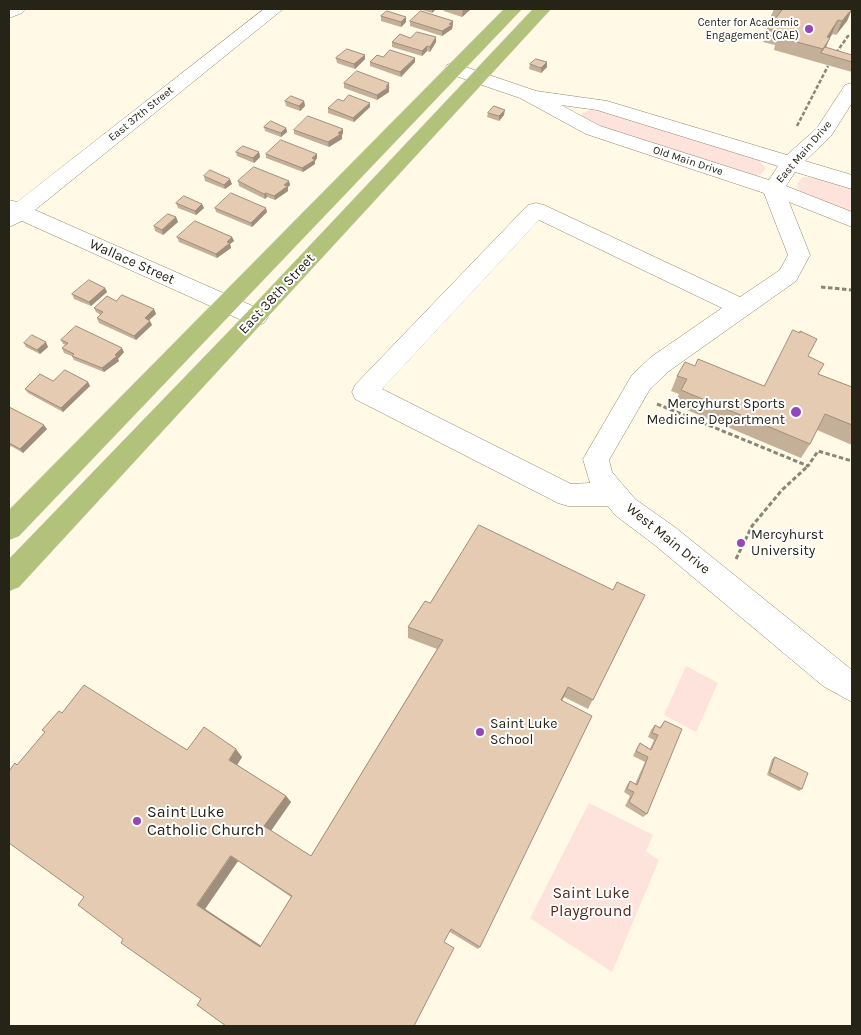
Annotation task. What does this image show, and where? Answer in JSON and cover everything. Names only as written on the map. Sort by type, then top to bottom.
[{"type":"main road","name":"East 38th Street","points":[[9,528],[512,9]]},
{"type":"main road","name":"East 38th Street","points":[[9,578],[256,317],[542,9]]},
{"type":"street","points":[[9,14],[16,9]]},
{"type":"street","name":"East 37th Street","points":[[12,213],[274,9]]},
{"type":"street","name":"Old Main Drive","points":[[454,69],[527,94],[592,130],[772,189],[852,220]]},
{"type":"street","name":"East Main Drive","points":[[772,189],[791,163],[824,132],[852,89]]},
{"type":"street","name":"Old Main Drive","points":[[527,94],[600,105],[852,182]]},
{"type":"street","name":"West Main Drive","points":[[772,189],[798,255],[788,275],[765,293],[741,307],[660,364],[641,382],[596,459],[600,476],[625,507],[724,585],[834,676],[852,687]]},
{"type":"street","points":[[614,494],[568,495],[364,392],[536,210],[741,307]]},
{"type":"street","name":"Wallace Street","points":[[12,213],[256,317]]},
{"type":"path","points":[[832,60],[848,36],[852,37]]},
{"type":"path","points":[[795,129],[828,66]]},
{"type":"path","points":[[821,286],[852,290]]},
{"type":"path","points":[[633,394],[808,466]]},
{"type":"path","points":[[724,585],[752,526],[782,490],[808,466],[818,451],[852,462]]},
{"type":"green space","points":[[596,108],[757,159],[766,168],[760,175],[752,176],[595,127],[582,119],[582,113]]},
{"type":"green space","points":[[803,177],[820,178],[852,187],[852,215],[801,192],[797,187],[798,182]]},
{"type":"green space","points":[[686,666],[718,683],[696,732],[664,715]]},
{"type":"green space","name":"Saint Luke Playground","points":[[589,803],[653,835],[646,851],[659,860],[612,972],[530,918]]},
{"type":"building","points":[[783,9],[852,9],[842,21],[838,20],[827,37],[830,38],[823,49],[778,37],[781,32],[768,29]]},
{"type":"building","points":[[387,11],[406,17],[401,22],[381,16]]},
{"type":"building","points":[[421,11],[453,21],[449,24],[452,25],[442,31],[410,21]]},
{"type":"building","points":[[417,32],[436,37],[430,47],[427,46],[422,51],[392,42],[400,34],[410,38]]},
{"type":"building","points":[[825,47],[852,55],[852,62],[821,53]]},
{"type":"building","points":[[347,49],[365,55],[354,64],[336,58]]},
{"type":"building","points":[[390,50],[415,58],[400,72],[370,62],[377,55],[383,57]]},
{"type":"building","points":[[536,59],[547,62],[541,68],[530,64]]},
{"type":"building","points":[[357,71],[389,83],[386,87],[389,87],[377,95],[344,83]]},
{"type":"building","points":[[349,95],[370,103],[353,118],[328,108],[338,99],[343,101]]},
{"type":"building","points":[[291,96],[304,101],[299,106],[285,101]]},
{"type":"building","points":[[494,106],[505,110],[499,116],[488,113]]},
{"type":"building","points":[[308,116],[343,129],[338,133],[341,134],[328,142],[294,130]]},
{"type":"building","points":[[271,121],[286,128],[281,133],[264,127]]},
{"type":"building","points":[[281,140],[317,154],[312,158],[315,160],[302,168],[266,154]]},
{"type":"building","points":[[243,146],[259,152],[253,158],[236,152]]},
{"type":"building","points":[[254,167],[289,181],[284,185],[288,186],[274,196],[264,194],[238,181]]},
{"type":"building","points":[[210,170],[230,179],[224,185],[204,176]]},
{"type":"building","points":[[231,193],[266,208],[251,223],[215,208]]},
{"type":"building","points":[[184,196],[202,204],[195,211],[176,203]]},
{"type":"building","points":[[168,214],[176,217],[162,230],[154,226]]},
{"type":"building","points":[[195,221],[232,237],[227,242],[230,243],[216,254],[177,237]]},
{"type":"building","points":[[89,280],[105,288],[89,302],[72,294]]},
{"type":"building","points":[[122,295],[154,309],[145,318],[150,321],[134,336],[97,318],[103,312],[94,308],[107,296],[116,301]]},
{"type":"building","points":[[76,326],[122,348],[115,355],[117,356],[102,368],[72,356],[74,354],[62,348],[68,343],[61,340]]},
{"type":"building","points":[[793,330],[800,333],[800,331],[817,339],[808,356],[824,364],[818,374],[852,387],[852,425],[825,414],[810,444],[681,390],[687,379],[677,376],[685,362],[695,366],[698,359],[764,386]]},
{"type":"building","points":[[32,335],[46,342],[37,350],[24,343]]},
{"type":"building","points":[[65,370],[88,382],[61,408],[25,389],[40,374],[53,381]]},
{"type":"building","points":[[9,407],[44,425],[20,449],[9,443]]},
{"type":"building","points":[[479,525],[613,590],[617,582],[645,595],[593,700],[568,687],[561,700],[592,716],[480,947],[451,929],[444,942],[454,948],[414,1026],[226,1026],[197,1005],[201,999],[121,943],[123,939],[78,905],[84,897],[9,843],[9,771],[15,763],[17,765],[45,732],[42,730],[59,711],[62,713],[84,685],[187,750],[204,727],[236,749],[229,760],[286,796],[264,826],[311,856],[443,640],[408,627],[425,601],[430,603]],"holes":[[[231,856],[292,896],[260,947],[197,905]]]},
{"type":"building","points":[[665,721],[682,729],[647,814],[629,802],[634,792],[627,789],[630,781],[637,785],[648,757],[636,751],[640,743],[651,750],[658,735],[652,733],[655,725],[660,728]]},
{"type":"building","points":[[775,757],[808,773],[802,789],[770,773]]},
{"type":"place","name":"Center for Academic Engagement (CAE)","points":[[809,29]]},
{"type":"place","name":"Mercyhurst Sports Medicine Department","points":[[796,412]]},
{"type":"place","name":"Mercyhurst University","points":[[741,543]]},
{"type":"place","name":"Saint Luke School","points":[[480,732]]},
{"type":"place","name":"Saint Luke Catholic Church","points":[[137,821]]}]
